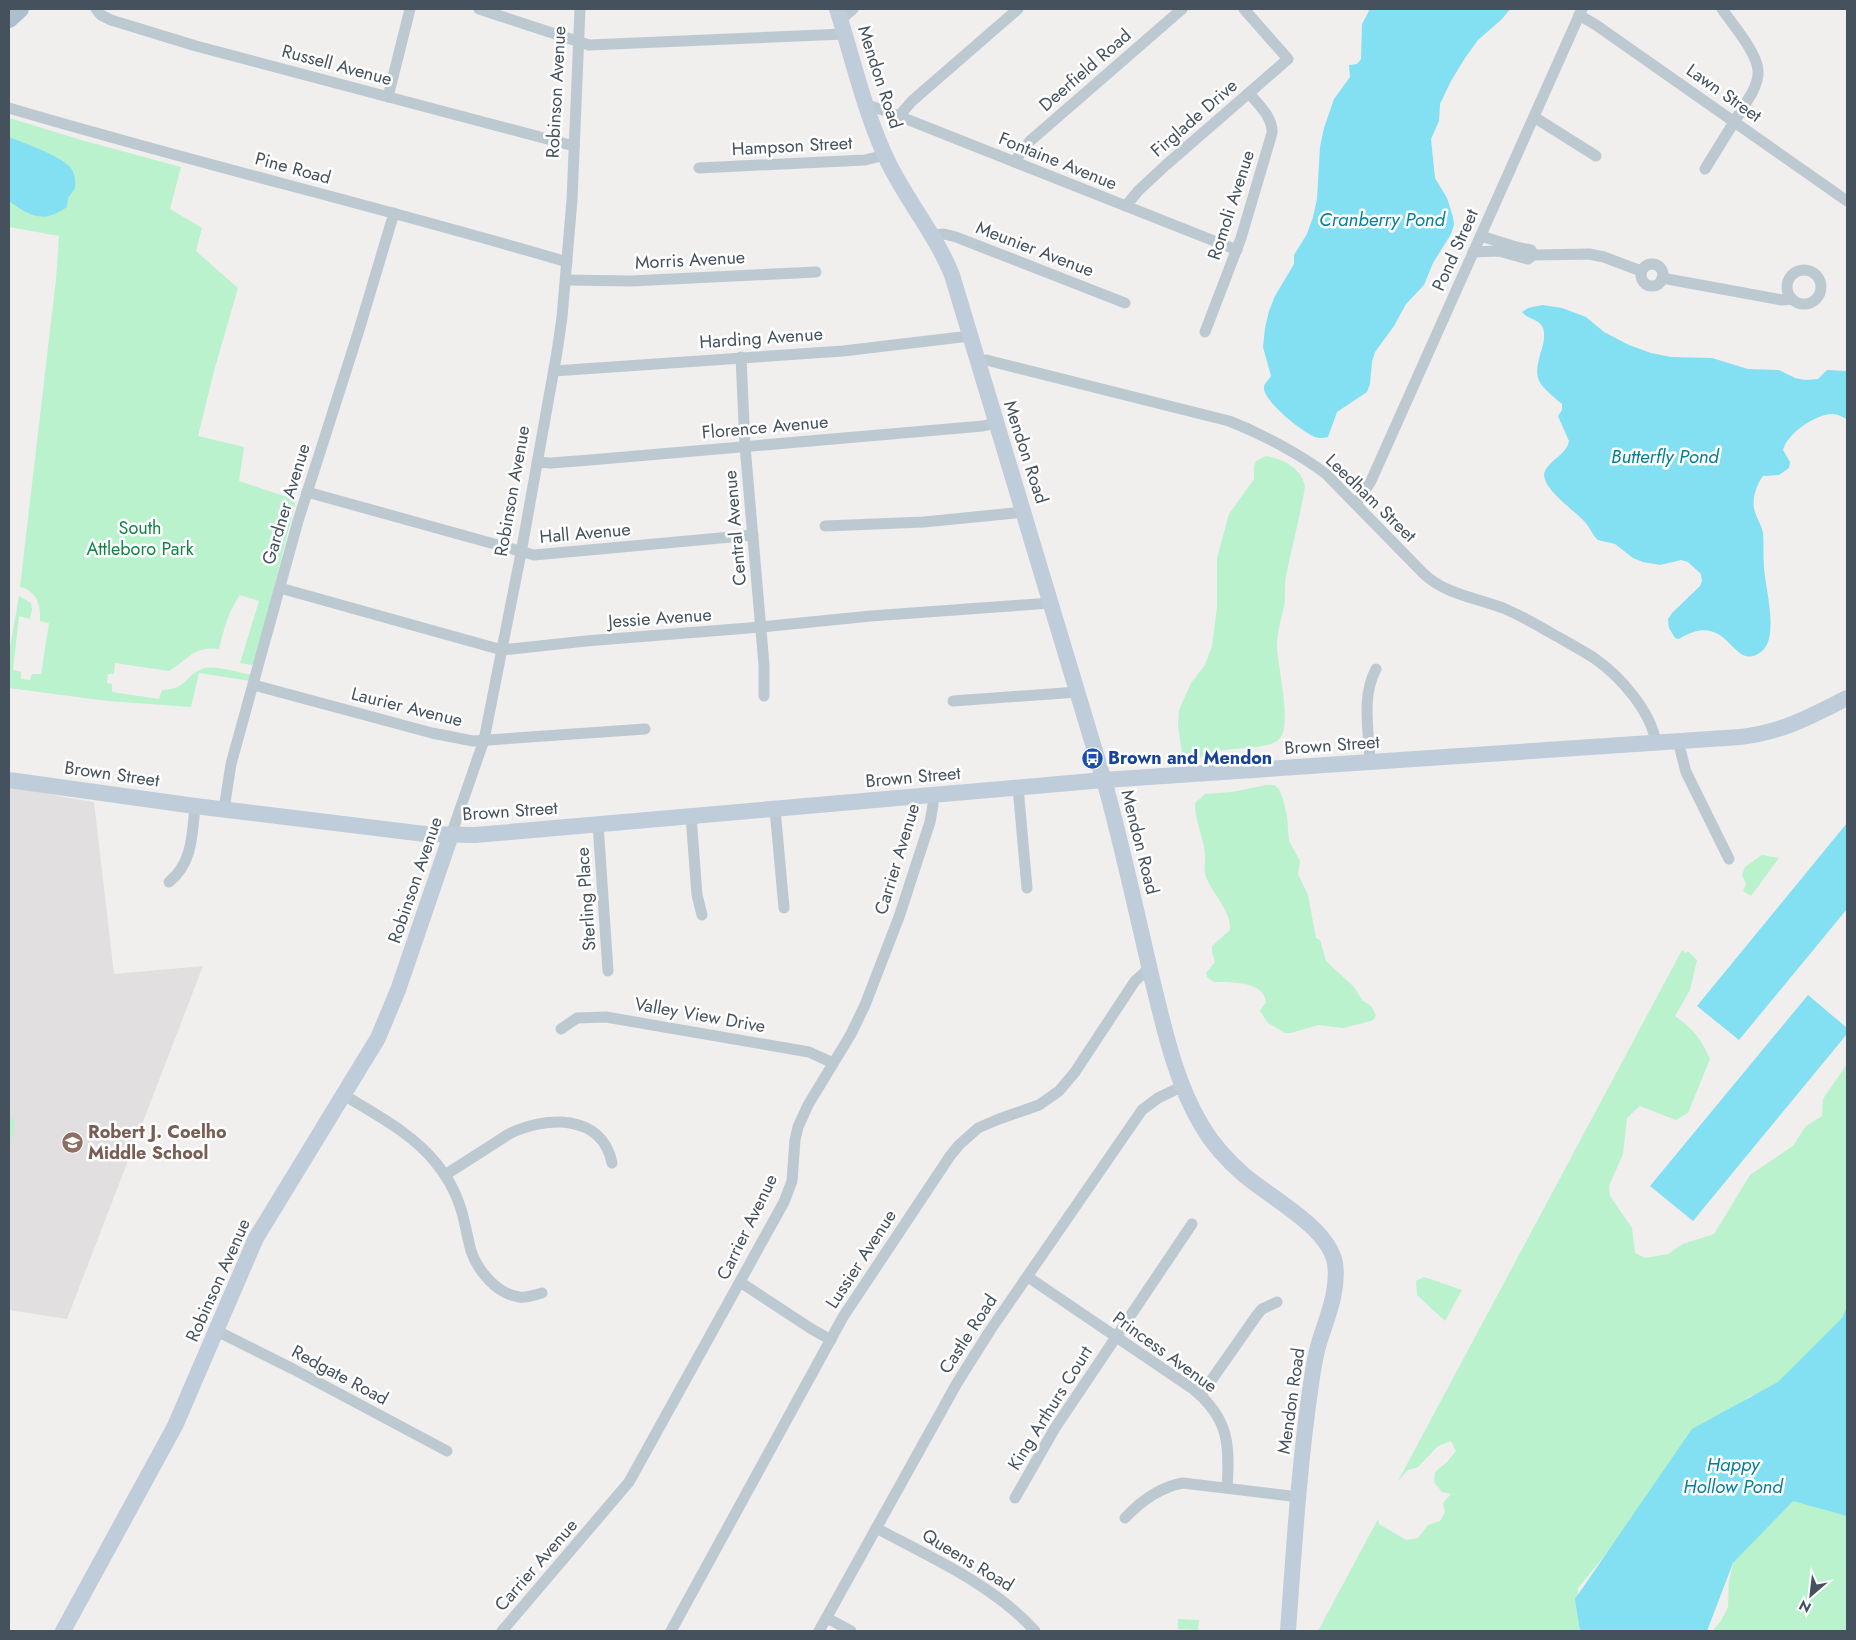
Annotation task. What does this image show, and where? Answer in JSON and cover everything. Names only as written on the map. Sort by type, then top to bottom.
[{"type":"main road","points":[[9,19],[20,9]]},
{"type":"street","name":"Russell Avenue","points":[[96,9],[101,15],[110,20],[196,46],[574,146]]},
{"type":"street","points":[[388,97],[410,9]]},
{"type":"street","points":[[479,9],[589,45],[840,21],[854,9]]},
{"type":"street","name":"Robinson Avenue","points":[[63,1631],[175,1426],[256,1238],[371,1051],[392,1007],[484,740],[538,462],[562,317],[572,200],[580,9]]},
{"type":"street","points":[[899,116],[912,101],[1018,9]]},
{"type":"street","name":"Deerfield Road","points":[[1014,162],[1030,141],[1182,9]]},
{"type":"street","name":"Firglade Drive","points":[[1126,206],[1141,188],[1288,59],[1244,9]]},
{"type":"street","points":[[1705,169],[1756,86],[1758,70],[1753,55],[1722,9]]},
{"type":"street","name":"Lawn Street","points":[[1580,12],[1847,201]]},
{"type":"street","name":"Pond Street","points":[[1356,504],[1371,481],[1580,12]]},
{"type":"street","name":"Mendon Road","points":[[840,21],[885,156],[907,196],[932,235],[948,266],[1104,780],[1164,1027],[1183,1086],[1200,1122],[1219,1150],[1243,1174],[1316,1230],[1328,1244],[1332,1253],[1336,1286],[1313,1370],[1298,1497],[1288,1631]]},
{"type":"street","name":"Romoli Avenue","points":[[1205,332],[1237,250],[1272,129],[1269,119],[1249,93]]},
{"type":"street","name":"Fontaine Avenue","points":[[867,105],[1237,250]]},
{"type":"street","name":"Pine Road","points":[[9,108],[567,262]]},
{"type":"street","points":[[1534,117],[1596,156]]},
{"type":"street","name":"Hampson Street","points":[[699,168],[865,160],[885,156]]},
{"type":"street","name":"Gardner Avenue","points":[[224,809],[232,764],[307,492],[394,213]]},
{"type":"street","name":"Meunier Avenue","points":[[932,235],[944,234],[956,237],[1125,303]]},
{"type":"street","points":[[1481,236],[1531,250],[1534,256]]},
{"type":"street","points":[[1474,252],[1499,251],[1528,258],[1534,256],[1589,254],[1604,257],[1641,271],[1641,278],[1648,286],[1655,286],[1662,278],[1782,300],[1792,299]]},
{"type":"street","name":"Morris Avenue","points":[[566,280],[630,281],[816,272]]},
{"type":"street","name":"Harding Avenue","points":[[554,371],[843,351],[970,336]]},
{"type":"street","name":"Central Avenue","points":[[741,357],[745,446],[754,535],[764,696]]},
{"type":"street","name":"Leedham Street","points":[[978,362],[987,360],[1229,422],[1262,436],[1314,465],[1326,474],[1435,584],[1516,614],[1602,664],[1624,686],[1648,716],[1656,743]]},
{"type":"street","name":"Florence Avenue","points":[[538,462],[590,460],[973,427],[996,423]]},
{"type":"street","name":"Hall Avenue","points":[[307,492],[521,553],[534,555],[754,535]]},
{"type":"street","points":[[825,526],[924,522],[1024,512]]},
{"type":"street","name":"Jessie Avenue","points":[[280,588],[502,650],[586,641],[761,628],[881,615],[1051,603]]},
{"type":"street","points":[[1370,762],[1367,696],[1371,679],[1376,669]]},
{"type":"street","name":"Laurier Avenue","points":[[254,685],[432,733],[473,741],[645,729]]},
{"type":"street","points":[[953,701],[1078,692]]},
{"type":"street","name":"Brown Street","points":[[9,780],[195,806],[424,834],[489,834],[1104,780],[1656,743],[1768,733],[1793,725],[1847,698]]},
{"type":"street","points":[[1678,741],[1686,772],[1730,859]]},
{"type":"street","points":[[1018,787],[1027,888]]},
{"type":"street","name":"Carrier Avenue","points":[[502,1631],[629,1482],[788,1192],[798,1127],[808,1105],[858,1020],[899,917],[932,814],[933,795]]},
{"type":"street","points":[[170,882],[180,873],[187,859],[195,806]]},
{"type":"street","points":[[775,809],[784,908]]},
{"type":"street","points":[[691,816],[697,890],[702,915]]},
{"type":"street","name":"Sterling Place","points":[[598,824],[608,971]]},
{"type":"street","name":"Lussier Avenue","points":[[671,1631],[856,1296],[960,1145],[978,1128],[989,1122],[1039,1105],[1059,1091],[1075,1072],[1136,982],[1145,972],[1150,970]]},
{"type":"street","name":"Valley View Drive","points":[[561,1029],[577,1018],[606,1017],[809,1052],[834,1063]]},
{"type":"street","name":"Castle Road","points":[[819,1631],[957,1383],[1142,1110],[1167,1092],[1183,1086]]},
{"type":"street","points":[[344,1095],[414,1140],[436,1163],[445,1175],[459,1204],[472,1252],[484,1274],[510,1294],[526,1297],[542,1293]]},
{"type":"street","points":[[445,1175],[509,1134],[526,1126],[542,1122],[572,1124],[591,1131],[598,1136],[608,1149],[612,1163]]},
{"type":"street","name":"King Arthurs Court","points":[[1015,1498],[1055,1428],[1192,1224]]},
{"type":"street","name":"Princess Avenue","points":[[1028,1277],[1201,1395],[1215,1410],[1227,1440],[1229,1464],[1227,1488]]},
{"type":"street","points":[[740,1282],[831,1340]]},
{"type":"street","points":[[1201,1395],[1257,1315],[1262,1309],[1277,1302]]},
{"type":"street","name":"Redgate Road","points":[[216,1331],[293,1369],[447,1451]]},
{"type":"street","points":[[1125,1518],[1143,1502],[1174,1485],[1194,1484],[1298,1497]]},
{"type":"street","name":"Queens Road","points":[[876,1528],[997,1596],[1018,1613],[1035,1631]]},
{"type":"street","points":[[827,1618],[851,1631]]},
{"type":"shaded area","name":"Robert J. Coelho Middle School","points":[[9,788],[43,792],[94,802],[114,974],[203,966],[67,1319],[9,1310]]},
{"type":"green space","name":"South Attleboro Park","points":[[9,118],[181,167],[170,209],[202,228],[196,251],[238,288],[214,371],[198,436],[244,447],[239,481],[296,500],[255,663],[251,665],[240,663],[259,601],[240,595],[229,614],[219,649],[197,652],[169,671],[115,663],[114,674],[108,674],[107,683],[112,684],[112,692],[159,699],[162,690],[181,685],[202,669],[219,668],[252,675],[251,681],[199,673],[191,707],[108,701],[9,688],[9,653],[19,596],[31,603],[32,609],[30,619],[19,616],[13,670],[21,672],[21,679],[30,680],[32,674],[41,674],[49,623],[40,621],[39,604],[34,595],[20,587],[56,279],[59,236],[9,227]]},
{"type":"green space","points":[[1266,456],[1279,459],[1291,465],[1300,475],[1305,487],[1286,576],[1285,602],[1277,642],[1283,694],[1284,729],[1281,737],[1270,744],[1215,752],[1201,758],[1191,758],[1182,753],[1178,726],[1179,710],[1191,683],[1205,665],[1212,646],[1217,607],[1217,558],[1229,514],[1254,479],[1256,461]]},
{"type":"green space","points":[[1274,785],[1279,789],[1283,799],[1287,816],[1289,841],[1300,861],[1298,874],[1308,895],[1316,938],[1320,940],[1326,961],[1354,987],[1362,1000],[1371,1006],[1376,1015],[1371,1021],[1343,1028],[1318,1025],[1285,1033],[1268,1023],[1260,1011],[1266,1002],[1264,995],[1259,990],[1245,984],[1214,982],[1207,977],[1206,973],[1215,962],[1212,946],[1230,930],[1230,922],[1225,909],[1206,877],[1205,853],[1196,816],[1195,803],[1205,794],[1232,792]]},
{"type":"green space","points":[[1762,855],[1779,858],[1751,896],[1743,891],[1746,884],[1742,875],[1745,867]]},
{"type":"green space","points":[[1682,950],[1686,953],[1688,951],[1697,960],[1690,990],[1675,1016],[1696,1034],[1710,1059],[1688,1113],[1676,1120],[1640,1106],[1627,1118],[1623,1154],[1609,1186],[1610,1196],[1632,1228],[1635,1253],[1645,1258],[1668,1254],[1683,1244],[1714,1234],[1750,1175],[1793,1146],[1806,1126],[1822,1116],[1823,1099],[1847,1064],[1847,1317],[1785,1386],[1750,1396],[1729,1412],[1647,1504],[1578,1588],[1579,1631],[1318,1631],[1378,1519],[1379,1524],[1406,1540],[1418,1538],[1428,1525],[1440,1521],[1445,1512],[1443,1503],[1451,1494],[1442,1492],[1434,1482],[1435,1472],[1456,1451],[1451,1441],[1438,1446],[1418,1467],[1408,1470],[1398,1481]]},
{"type":"green space","points":[[9,1115],[15,1121],[9,1153]]},
{"type":"green space","points":[[1424,1277],[1462,1290],[1445,1321],[1417,1295],[1416,1281]]},
{"type":"green space","points":[[1776,1499],[1847,1506],[1847,1631],[1712,1631],[1721,1621],[1728,1607],[1729,1580],[1734,1561]]},
{"type":"green space","points":[[1178,1619],[1199,1620],[1198,1630],[1178,1629]]},
{"type":"water","name":"Cranberry Pond","points":[[1370,9],[1510,9],[1502,19],[1478,40],[1451,81],[1440,104],[1439,121],[1431,139],[1435,178],[1447,198],[1453,217],[1454,225],[1451,234],[1433,263],[1424,285],[1406,304],[1394,326],[1375,352],[1367,392],[1337,412],[1328,437],[1319,438],[1307,433],[1292,422],[1266,395],[1264,387],[1271,376],[1263,347],[1265,328],[1275,296],[1294,264],[1294,255],[1307,234],[1313,217],[1317,199],[1320,147],[1324,128],[1334,99],[1350,77],[1349,65],[1357,64],[1361,59],[1362,24]]},
{"type":"water","points":[[9,137],[49,154],[71,168],[75,176],[75,188],[68,198],[67,207],[44,217],[30,214],[9,201]]},
{"type":"water","name":"Butterfly Pond","points":[[1543,305],[1562,308],[1586,317],[1604,332],[1629,345],[1651,353],[1671,357],[1712,358],[1748,369],[1779,370],[1795,378],[1805,380],[1818,379],[1827,370],[1847,371],[1847,419],[1836,414],[1825,415],[1803,426],[1790,438],[1783,450],[1790,462],[1789,468],[1779,475],[1763,476],[1756,488],[1754,508],[1763,533],[1764,567],[1771,624],[1767,645],[1761,652],[1751,656],[1743,655],[1719,635],[1709,631],[1696,631],[1679,639],[1675,638],[1669,628],[1668,619],[1700,586],[1702,581],[1701,574],[1688,562],[1681,560],[1660,565],[1643,562],[1633,558],[1615,544],[1598,540],[1584,521],[1558,498],[1547,484],[1544,477],[1545,471],[1568,446],[1569,441],[1558,416],[1562,410],[1562,404],[1542,385],[1537,374],[1544,341],[1543,328],[1539,323],[1522,312],[1528,308]]},
{"type":"water","points":[[1847,823],[1847,909],[1739,1040],[1697,1006]]},
{"type":"water","points":[[1808,995],[1847,1028],[1847,1034],[1693,1221],[1650,1186]]},
{"type":"water","name":"Happy Hollow Pond","points":[[1847,1307],[1847,1516],[1793,1501],[1733,1563],[1707,1631],[1580,1631],[1575,1599],[1692,1429],[1778,1382],[1842,1318]]},
{"type":"place","name":"Brown and Mendon","points":[[1092,758]]},
{"type":"place","name":"Robert J. Coelho Middle School","points":[[72,1142]]}]
